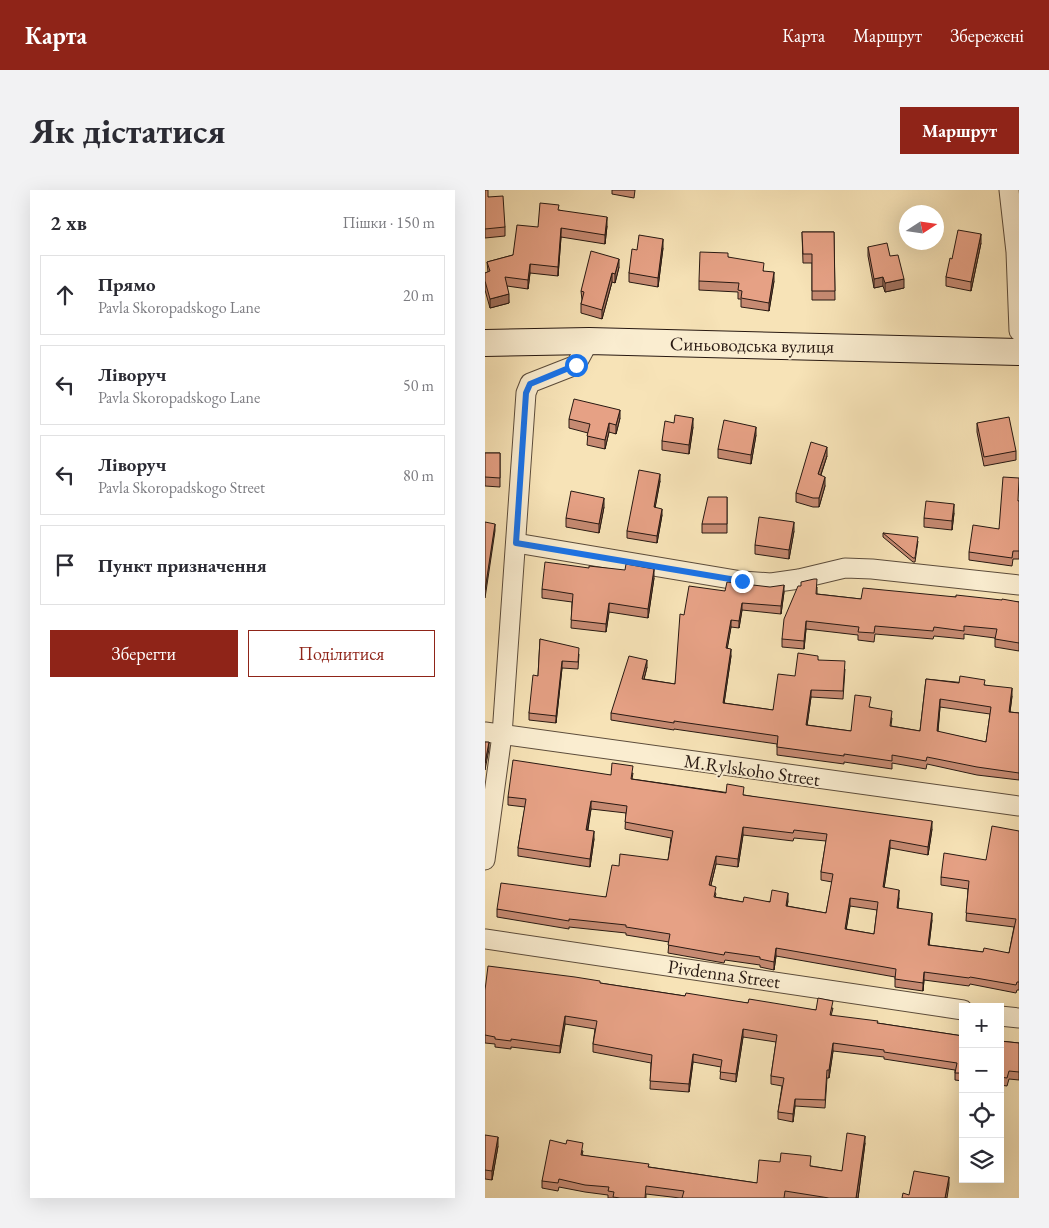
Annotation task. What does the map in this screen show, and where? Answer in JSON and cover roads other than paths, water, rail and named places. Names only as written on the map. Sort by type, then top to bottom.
[{"type":"street","points":[[1009,190],[1016,252],[1019,331]]},
{"type":"street","points":[[485,860],[493,733],[516,543],[526,393],[530,384],[576,365],[589,341]]},
{"type":"street","name":"Синьоводська вулиця","points":[[485,344],[589,341],[1019,352]]},
{"type":"street","points":[[516,543],[742,581],[771,582],[799,579],[845,568],[872,568],[1019,585]]},
{"type":"street","name":"M.Rylskoho Street","points":[[493,733],[1019,806]]},
{"type":"street","name":"Pivdenna Street","points":[[485,939],[959,1009]]},
{"type":"street","points":[[1004,1016],[1019,1018]]}]
